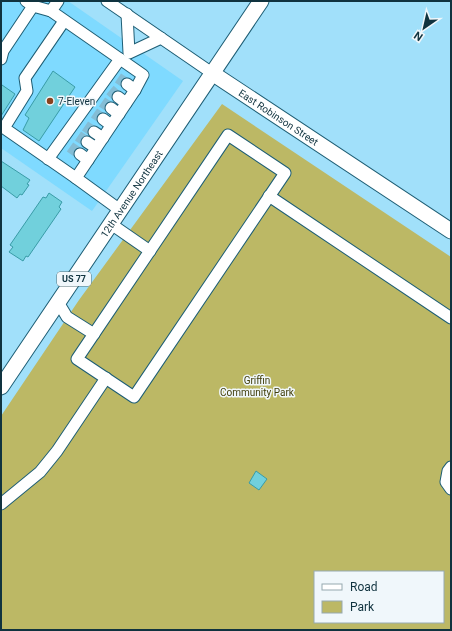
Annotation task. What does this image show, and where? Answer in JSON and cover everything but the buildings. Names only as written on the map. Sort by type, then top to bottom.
[{"type":"main road","name":"12th Avenue Northeast","points":[[1,387],[261,1]]},
{"type":"main road","name":"East Robinson Street","points":[[212,73],[451,230]]},
{"type":"street","points":[[51,11],[58,1]]},
{"type":"street","name":"East Robinson Street","points":[[107,1],[212,73]]},
{"type":"street","points":[[2,53],[29,4],[51,11],[64,21],[124,58],[143,75],[123,81],[75,150],[76,178]]},
{"type":"street","points":[[48,159],[75,150],[123,81],[127,14]]},
{"type":"street","points":[[64,21],[25,78],[27,91],[4,128],[120,210]]},
{"type":"street","points":[[124,58],[161,38]]},
{"type":"street","points":[[228,134],[285,173],[134,397],[78,359],[150,251],[228,134]]},
{"type":"street","points":[[269,196],[451,318]]},
{"type":"street","points":[[111,224],[150,251]]},
{"type":"street","points":[[58,302],[67,317],[94,334]]},
{"type":"street","points":[[1,504],[17,492],[57,451],[106,378]]},
{"type":"street","points":[[451,467],[448,471],[446,482],[451,489]]},
{"type":"shaded area","points":[[1,1],[68,1],[183,81],[92,211],[1,148]]},
{"type":"green space","name":"Griffin Community Park","points":[[222,104],[451,257],[451,630],[1,630],[1,416],[79,300]]},
{"type":"tunnel","points":[[118,78],[127,84]]},
{"type":"tunnel","points":[[110,90],[118,97]]},
{"type":"tunnel","points":[[102,102],[111,108]]},
{"type":"tunnel","points":[[94,113],[103,119]]},
{"type":"tunnel","points":[[85,126],[94,132]]},
{"type":"tunnel","points":[[78,136],[87,142]]},
{"type":"tunnel","points":[[70,147],[80,154]]},
{"type":"place","name":"7-Eleven","points":[[50,101]]}]
